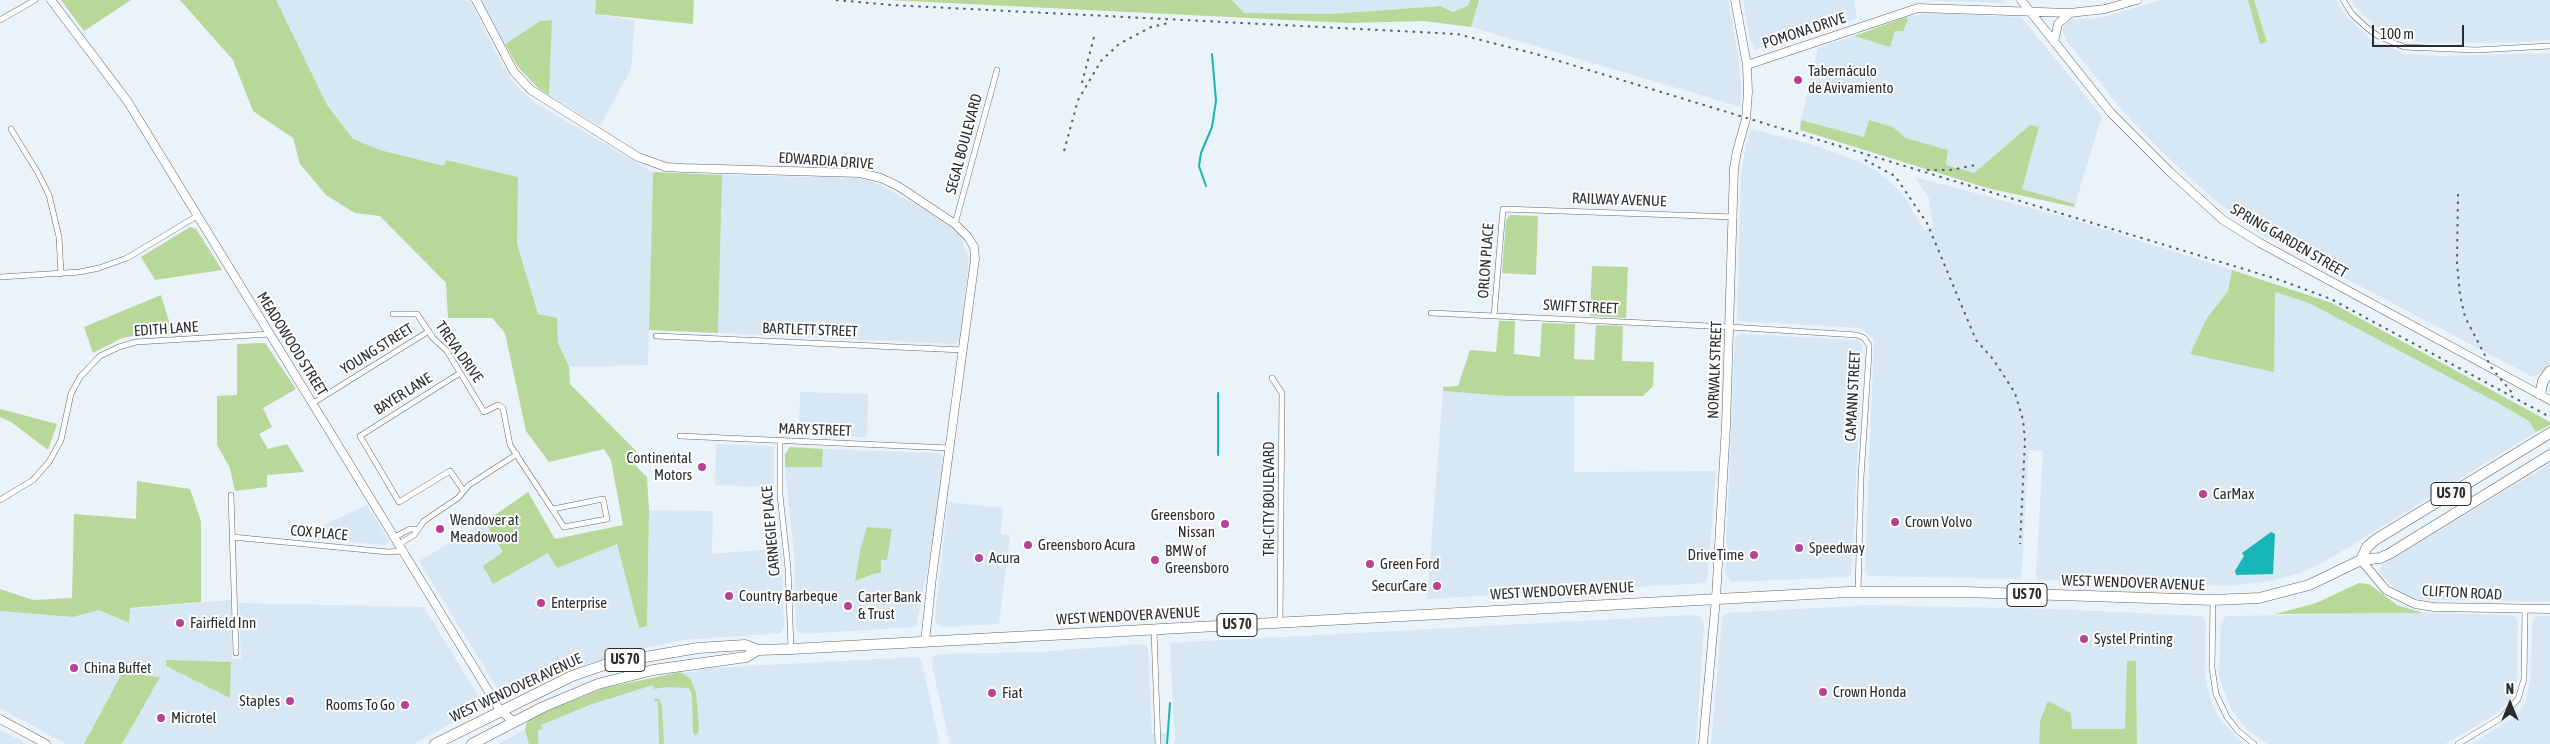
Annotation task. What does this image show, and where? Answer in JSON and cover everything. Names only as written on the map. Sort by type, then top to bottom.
[{"type":"highway","points":[[2540,394],[2542,382],[2550,371]]},
{"type":"highway","points":[[2540,394],[2550,384]]},
{"type":"highway","name":"WEST WENDOVER AVENUE","points":[[2361,560],[2367,547],[2376,540],[2550,434]]},
{"type":"highway","name":"WEST WENDOVER AVENUE","points":[[434,744],[572,676],[610,663],[698,648],[745,645],[758,650],[791,649],[1716,598],[1858,592],[2213,600],[2259,598],[2290,591],[2333,575],[2361,560],[2380,558],[2389,554],[2550,455]]},
{"type":"highway","name":"WEST WENDOVER AVENUE","points":[[472,744],[514,722],[598,684],[676,666],[746,658],[758,650]]},
{"type":"street","points":[[0,20],[35,0]]},
{"type":"street","name":"MEADOWOOD STREET","points":[[51,0],[128,102],[500,710],[514,722]]},
{"type":"street","name":"EDWARDIA DRIVE","points":[[476,0],[514,72],[531,90],[638,157],[666,167],[860,173],[880,178],[898,186],[955,224],[974,247],[975,259],[925,642]]},
{"type":"street","name":"NORWALK STREET","points":[[1702,744],[1716,598],[1730,327],[1735,160],[1746,120],[1747,64],[1735,0]]},
{"type":"street","name":"SPRING GARDEN STREET","points":[[2021,0],[2123,126],[2223,220],[2260,244],[2550,400]]},
{"type":"street","name":"POMONA DRIVE","points":[[1747,64],[1917,4],[2070,12],[2105,9],[2136,0]]},
{"type":"street","points":[[2343,0],[2352,14],[2366,27],[2378,36],[2404,47],[2476,50],[2550,46]]},
{"type":"street","points":[[2054,42],[2058,24],[2070,12]]},
{"type":"street","name":"SEGAL BOULEVARD","points":[[955,224],[997,70]]},
{"type":"street","points":[[11,130],[38,173],[48,195],[59,237],[61,274]]},
{"type":"street","name":"RAILWAY AVENUE","points":[[1503,209],[1734,217]]},
{"type":"street","name":"ORLON PLACE","points":[[1494,316],[1503,209]]},
{"type":"street","points":[[0,277],[61,274],[99,268],[127,258],[197,216]]},
{"type":"street","name":"SWIFT STREET","points":[[1431,312],[1730,327]]},
{"type":"street","name":"TREVA DRIVE","points":[[393,314],[417,314],[429,332],[447,350],[484,412],[498,405],[503,408],[508,440],[564,527],[607,519],[603,498],[553,509]]},
{"type":"street","name":"CAMANN STREET","points":[[1730,327],[1857,335],[1868,342],[1858,592]]},
{"type":"street","name":"YOUNG STREET","points":[[313,403],[429,332]]},
{"type":"street","name":"EDITH LANE","points":[[0,500],[33,480],[49,462],[61,440],[71,394],[80,377],[100,356],[119,347],[136,342],[270,334]]},
{"type":"street","name":"BARTLETT STREET","points":[[656,336],[963,350]]},
{"type":"street","name":"BAYER LANE","points":[[460,373],[360,436],[399,502],[450,470],[463,490]]},
{"type":"street","name":"TRI-CITY BOULEVARD","points":[[1272,378],[1282,393],[1280,622]]},
{"type":"street","name":"MARY STREET","points":[[680,436],[950,448]]},
{"type":"street","name":"CARNEGIE PLACE","points":[[780,441],[780,495],[788,568],[791,649]]},
{"type":"street","name":"COX PLACE","points":[[232,537],[388,552],[399,544],[410,529],[416,529],[424,521],[458,498],[463,490],[517,454]]},
{"type":"street","points":[[231,495],[236,654]]},
{"type":"street","name":"CLIFTON ROAD","points":[[2361,560],[2386,590],[2415,604],[2434,607],[2550,609]]},
{"type":"street","points":[[2213,600],[2212,668],[2216,694],[2227,717],[2238,731],[2254,744]]},
{"type":"street","points":[[2458,744],[2501,718],[2518,699],[2524,679],[2525,609]]},
{"type":"street","points":[[1154,630],[1158,744]]},
{"type":"street","name":"MEADOWOOD STREET","points":[[500,710],[502,728]]},
{"type":"street","points":[[0,719],[46,744]]},
{"type":"shaded area","points":[[276,0],[470,0],[505,70],[518,88],[535,103],[653,172],[648,365],[569,367],[558,343],[557,318],[538,315],[517,244],[518,177],[446,160],[444,167],[380,150],[353,139],[327,105]]},
{"type":"shaded area","points":[[482,0],[596,0],[595,14],[635,20],[631,69],[600,126],[549,95],[552,20],[540,21],[504,44]]},
{"type":"shaded area","points":[[1232,0],[1470,0],[1468,6],[1453,12],[1439,6],[1331,14],[1244,13]]},
{"type":"shaded area","points":[[1479,0],[1728,0],[1738,55],[1741,107],[1471,27]]},
{"type":"shaded area","points":[[1743,0],[1854,0],[1857,18],[1755,50],[1750,40]]},
{"type":"shaded area","points":[[1923,0],[2006,0],[2002,3]]},
{"type":"shaded area","points":[[2161,0],[2248,0],[2261,44],[2267,42],[2254,0],[2336,0],[2347,17],[2373,41],[2406,54],[2438,56],[2550,53],[2550,362],[2544,371],[2531,376],[2259,233],[2217,202],[2163,153],[2129,118],[2066,40],[2062,31],[2068,21],[2072,19],[2100,18]]},
{"type":"shaded area","points":[[2351,0],[2550,0],[2550,40],[2429,43],[2408,41],[2378,28],[2357,9]]},
{"type":"shaded area","points":[[1929,13],[2021,17],[2102,116],[2075,204],[2022,189],[2039,127],[2030,125],[1974,173],[1946,165],[1948,150],[1906,138],[1893,127],[1869,120],[1864,137],[1801,120],[1818,48],[1854,36],[1890,47],[1895,31],[1908,20],[1906,17]]},
{"type":"shaded area","points":[[1750,129],[1811,144],[1865,164],[1886,178],[1903,194],[1924,230],[1933,227],[1929,198],[1915,177],[2075,220],[2232,270],[2228,291],[2207,318],[2191,354],[2275,292],[2309,303],[2498,403],[2529,421],[2536,432],[2324,562],[2301,573],[2269,581],[2230,586],[2038,580],[2036,576],[2043,451],[2029,450],[2021,579],[1868,576],[1865,570],[1874,339],[1860,328],[1737,321],[1741,171]]},
{"type":"shaded area","points":[[722,175],[853,178],[872,181],[915,204],[951,227],[961,237],[969,258],[960,341],[954,344],[718,333]]},
{"type":"shaded area","points":[[1740,334],[1857,340],[1862,345],[1852,572],[1849,577],[1732,582],[1725,575],[1735,337]]},
{"type":"shaded area","points":[[1443,391],[1506,396],[1574,395],[1574,472],[1716,471],[1707,583],[1427,599]]},
{"type":"shaded area","points":[[800,392],[868,394],[867,437],[799,435]]},
{"type":"shaded area","points":[[716,444],[772,446],[774,449],[774,487],[715,485]]},
{"type":"shaded area","points":[[823,449],[938,453],[944,457],[935,532],[916,627],[802,634],[796,629],[794,554],[785,467],[822,467]],"holes":[[[867,527],[892,530],[887,560],[881,560],[881,573],[873,574]]]},
{"type":"shaded area","points":[[2550,464],[2550,602],[2416,599],[2398,591],[2380,572],[2381,565]]},
{"type":"shaded area","points":[[948,502],[1003,508],[1001,534],[1010,535],[999,624],[942,627],[936,623],[935,616]]},
{"type":"shaded area","points":[[367,505],[389,541],[387,545],[304,539],[304,534]]},
{"type":"shaded area","points":[[649,510],[713,511],[712,554],[781,548],[784,627],[781,633],[683,640],[644,648],[582,665],[507,696],[500,693],[419,561],[485,522],[503,552],[548,553],[557,568],[617,544],[639,628],[647,626]]},
{"type":"shaded area","points":[[231,600],[232,659],[241,659],[239,603],[424,607],[482,702],[481,707],[414,744],[122,744],[159,677],[122,673],[84,744],[66,744],[0,708],[0,611],[73,617],[99,610],[129,623],[130,609]]},
{"type":"shaded area","points":[[1870,605],[2054,609],[2201,616],[2206,621],[2205,669],[2207,686],[2213,706],[2221,720],[2244,744],[2137,744],[2136,661],[2127,661],[2125,729],[2072,729],[2040,721],[2039,744],[1711,744],[1722,618],[1726,613]]},
{"type":"shaded area","points":[[2423,613],[2513,615],[2518,621],[2517,681],[2511,699],[2496,714],[2445,744],[2268,744],[2248,731],[2230,707],[2219,677],[2221,623],[2226,616]]},
{"type":"shaded area","points":[[1691,615],[1701,617],[1704,626],[1696,744],[1175,744],[1170,643]]},
{"type":"shaded area","points":[[2536,616],[2550,616],[2550,744],[2471,744],[2513,718],[2525,703],[2531,676],[2532,620]]},
{"type":"shaded area","points":[[1139,644],[1148,647],[1152,734],[1166,733],[1166,744],[950,744],[932,666],[933,657],[939,654],[1040,652]]},
{"type":"shaded area","points":[[916,657],[921,659],[940,744],[498,744],[526,729],[527,726],[672,675],[712,668]]},
{"type":"shaded area","points":[[0,730],[27,744],[0,744]]},
{"type":"green space","points":[[61,0],[131,0],[84,31]]},
{"type":"green space","points":[[180,0],[276,0],[327,105],[353,139],[380,150],[444,166],[446,160],[518,177],[517,244],[538,314],[557,318],[558,343],[569,367],[570,384],[636,451],[635,465],[647,477],[649,510],[647,626],[639,628],[617,544],[557,568],[548,553],[493,584],[483,566],[503,552],[485,522],[528,492],[555,539],[623,525],[611,460],[604,449],[549,462],[526,431],[505,333],[492,318],[448,318],[446,283],[380,216],[355,213],[326,195],[300,164],[293,138],[253,111],[233,60]]},
{"type":"green space","points":[[596,0],[694,0],[693,24],[595,14]]},
{"type":"green space","points":[[889,0],[1232,0],[1244,13],[1331,14],[1440,6],[1453,12],[1468,6],[1470,0],[1479,0],[1471,27],[1424,21],[1349,23]]},
{"type":"green space","points":[[2248,0],[2254,0],[2267,42],[2260,44]]},
{"type":"green space","points":[[1906,17],[1908,20],[1903,31],[1895,31],[1890,47],[1854,36]]},
{"type":"green space","points":[[552,20],[549,95],[539,89],[518,67],[505,44],[540,21]]},
{"type":"green space","points":[[1801,120],[1864,137],[1869,120],[1893,127],[1906,138],[1948,150],[1946,165],[1974,173],[2030,125],[2039,127],[2022,189],[2075,204],[2074,207],[1987,188],[1800,130]]},
{"type":"green space","points":[[653,172],[722,175],[718,333],[649,330]]},
{"type":"green space","points":[[1510,215],[1538,216],[1536,275],[1502,273],[1506,220]]},
{"type":"green space","points":[[190,227],[196,229],[222,270],[155,280],[141,257]]},
{"type":"green space","points":[[1592,266],[1628,267],[1626,318],[1590,316]]},
{"type":"green space","points":[[2232,270],[2332,303],[2550,422],[2550,425],[2536,432],[2529,421],[2498,403],[2309,303],[2275,292],[2274,372],[2190,354],[2207,318],[2228,291]]},
{"type":"green space","points":[[161,295],[173,334],[138,335],[122,338],[93,353],[84,327]]},
{"type":"green space","points":[[1499,321],[1515,321],[1514,354],[1540,357],[1542,323],[1575,324],[1574,359],[1594,360],[1596,325],[1623,326],[1622,361],[1654,362],[1653,386],[1643,396],[1506,396],[1443,391],[1443,387],[1458,386],[1470,350],[1496,352]]},
{"type":"green space","points":[[265,343],[296,389],[263,408],[272,427],[259,434],[268,449],[287,444],[304,472],[267,475],[267,487],[235,491],[230,468],[217,445],[217,396],[237,395],[237,344]]},
{"type":"green space","points":[[0,409],[57,424],[48,450],[11,422],[0,417]]},
{"type":"green space","points":[[790,447],[823,449],[822,467],[785,467],[785,454]]},
{"type":"green space","points":[[137,481],[190,489],[201,521],[201,602],[130,608],[129,623],[99,610],[73,617],[0,611],[0,589],[33,600],[72,598],[74,514],[136,519]]},
{"type":"green space","points":[[867,527],[892,529],[887,560],[881,560],[881,573],[855,581],[860,551]]},
{"type":"green space","points":[[2359,583],[2369,584],[2397,605],[2423,613],[2275,614],[2316,603]]},
{"type":"green space","points":[[166,660],[231,662],[230,698],[166,666]]},
{"type":"green space","points":[[2127,661],[2136,661],[2137,744],[2039,744],[2040,721],[2048,701],[2071,713],[2072,729],[2125,729]]},
{"type":"green space","points":[[680,672],[690,678],[696,692],[699,730],[696,735],[693,733],[692,695],[689,688],[666,687],[654,689],[653,685],[592,704],[541,725],[543,729],[538,730],[538,744],[529,744],[525,730],[527,723],[532,717],[604,688]]},
{"type":"green space","points":[[122,673],[160,677],[122,744],[84,744]]},
{"type":"green space","points":[[655,698],[660,700],[662,706],[664,744],[659,744],[658,701],[654,701]]},
{"type":"water","points":[[2271,532],[2275,534],[2273,574],[2236,575],[2235,571],[2244,556],[2242,553]]},
{"type":"waterway","points":[[1206,186],[1199,166],[1201,153],[1212,127],[1216,101],[1212,54]]},
{"type":"waterway","points":[[1218,393],[1218,455]]},
{"type":"waterway","points":[[1167,744],[1170,703]]},
{"type":"railway","points":[[836,0],[891,5],[1457,34],[1536,54],[2280,280],[2331,299],[2550,417]]},
{"type":"railway","points":[[1064,151],[1078,100],[1101,61],[1119,44],[1151,27],[1169,23]]},
{"type":"railway","points":[[1082,83],[1094,37]]},
{"type":"railway","points":[[1865,160],[1895,176],[1927,223],[1976,340],[1993,359],[2015,393],[2023,420],[2025,441],[2020,544]]},
{"type":"railway","points":[[1927,170],[1950,170],[1976,165]]},
{"type":"railway","points":[[2458,194],[2457,263],[2460,295],[2465,317],[2491,367],[2513,394]]},
{"type":"place","name":"Tabernáculo de Avivamiento","points":[[1798,80]]},
{"type":"place","name":"Continental Motors","points":[[702,467]]},
{"type":"place","name":"CarMax","points":[[2203,494]]},
{"type":"place","name":"Crown Volvo","points":[[1895,522]]},
{"type":"place","name":"Greensboro Nissan","points":[[1225,524]]},
{"type":"place","name":"Wendover at Meadowood","points":[[440,529]]},
{"type":"place","name":"Greensboro Acura","points":[[1028,545]]},
{"type":"place","name":"Speedway","points":[[1799,548]]},
{"type":"place","name":"DriveTime","points":[[1754,555]]},
{"type":"place","name":"Acura","points":[[979,558]]},
{"type":"place","name":"BMW of Greensboro","points":[[1155,560]]},
{"type":"place","name":"Green Ford","points":[[1370,564]]},
{"type":"place","name":"SecurCare","points":[[1437,586]]},
{"type":"place","name":"Country Barbeque","points":[[729,596]]},
{"type":"place","name":"Enterprise","points":[[541,603]]},
{"type":"place","name":"Carter Bank & Trust","points":[[848,606]]},
{"type":"place","name":"Fairfield Inn","points":[[180,623]]},
{"type":"place","name":"Systel Printing","points":[[2084,639]]},
{"type":"place","name":"China Buffet","points":[[74,668]]},
{"type":"place","name":"Crown Honda","points":[[1823,692]]},
{"type":"place","name":"Fiat","points":[[992,693]]},
{"type":"place","name":"Staples","points":[[290,701]]},
{"type":"place","name":"Rooms To Go","points":[[405,705]]},
{"type":"place","name":"Microtel","points":[[161,718]]}]
